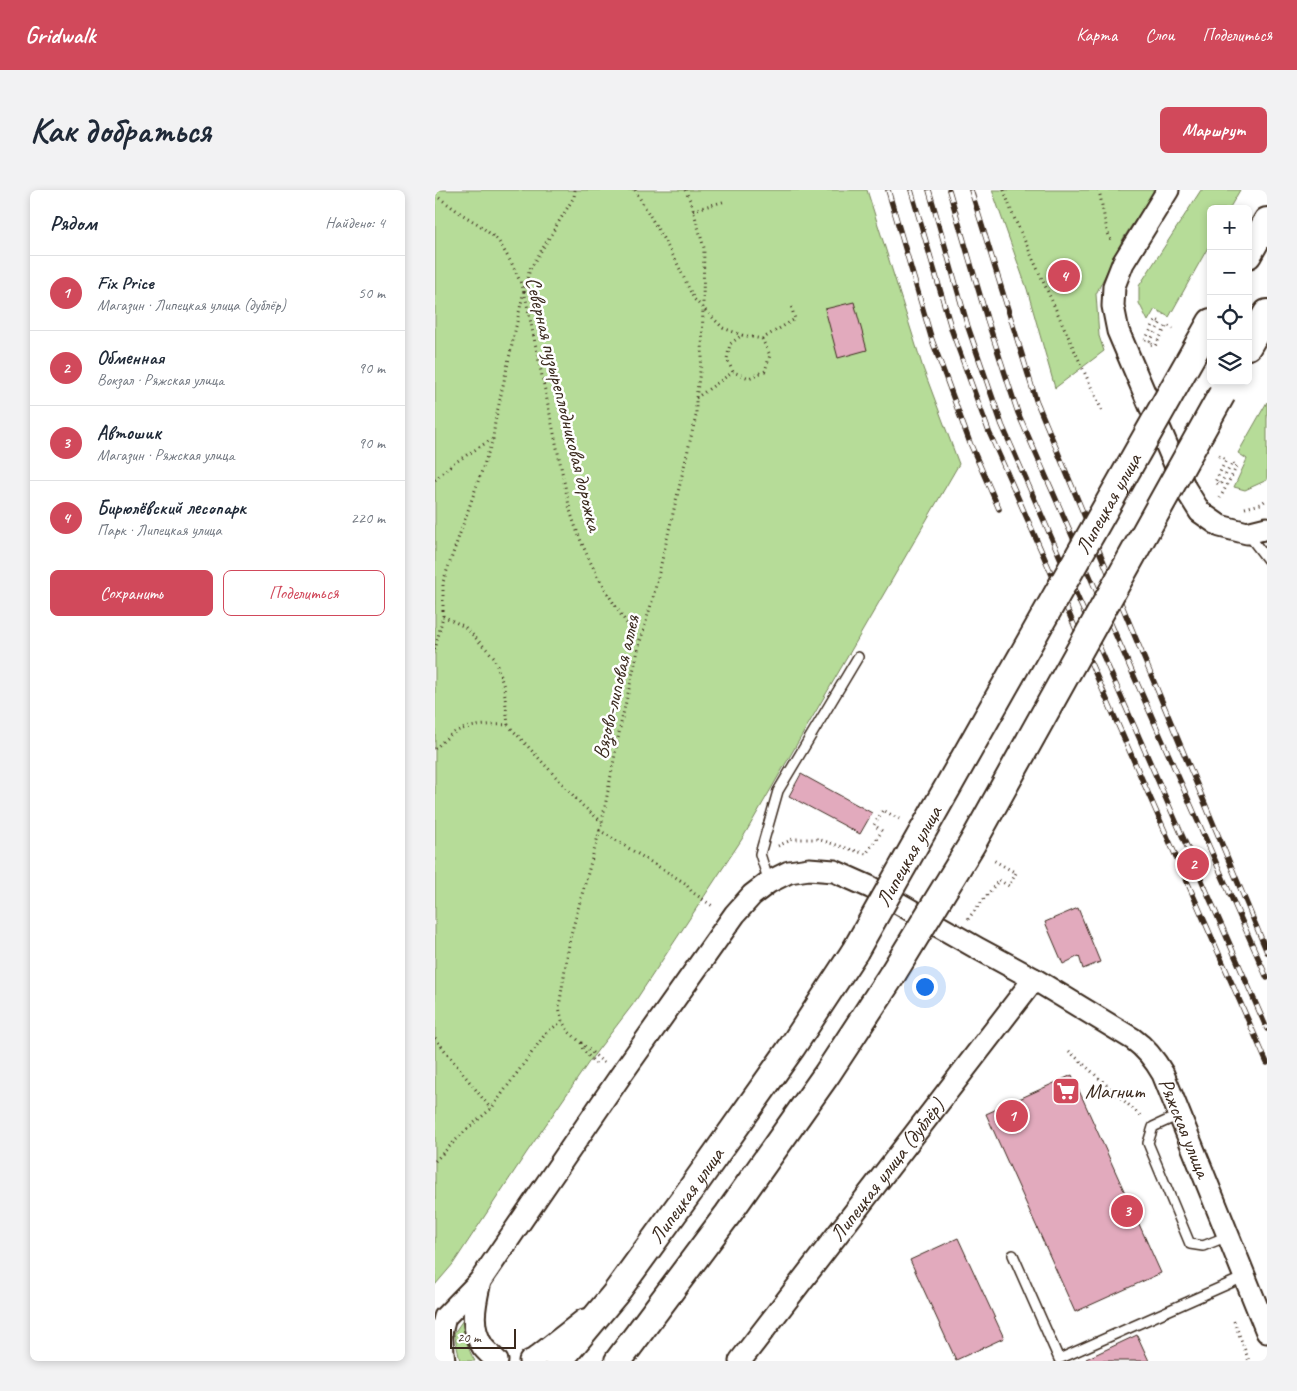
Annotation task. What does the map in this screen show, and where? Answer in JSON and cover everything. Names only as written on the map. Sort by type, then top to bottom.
[{"type":"main road","points":[[1251,250],[1267,221]]},
{"type":"main road","points":[[1251,340],[1267,313]]},
{"type":"main road","name":"Липецкая улица","points":[[559,1361],[615,1294],[692,1188],[786,1055],[855,951],[1205,334]]},
{"type":"main road","name":"Липецкая улица","points":[[622,1357],[827,1074],[892,975],[972,844],[1225,387]]},
{"type":"street","points":[[1168,190],[1123,263],[1114,286],[1113,306],[1118,331],[1185,488],[1200,512],[1220,526],[1247,533],[1267,528]]},
{"type":"street","name":"Ряжская улица","points":[[480,1281],[621,1075],[735,914],[752,895],[769,882],[789,872],[809,869],[834,871],[870,887],[1034,979],[1146,1048],[1163,1074],[1267,1332]]},
{"type":"street","name":"Липецкая улица (дублёр)","points":[[740,1361],[1034,979]]},
{"type":"street","points":[[443,1361],[441,1333],[445,1317],[480,1281]]},
{"type":"street","points":[[480,1281],[474,1310],[475,1330],[483,1347],[497,1361]]},
{"type":"street","points":[[530,1361],[615,1294]]},
{"type":"lane","points":[[1247,533],[1267,559]]},
{"type":"lane","points":[[769,882],[760,854],[779,791],[858,657]]},
{"type":"lane","points":[[1179,1115],[1153,1127],[1148,1143],[1191,1244],[1203,1246],[1228,1236]]},
{"type":"lane","points":[[1013,1255],[1059,1359],[1245,1276]]},
{"type":"path","points":[[435,650],[443,616],[443,582],[493,439],[495,422],[530,269],[574,197],[575,190]]},
{"type":"path","points":[[635,190],[675,260],[694,299],[723,328],[762,340],[795,319],[791,306]]},
{"type":"path","name":"Вязово-липовая аллея","points":[[562,1021],[559,1007],[570,938],[602,822],[621,723],[696,416],[696,398],[703,358],[704,248],[685,190]]},
{"type":"path","points":[[1004,190],[1012,214],[1103,413]]},
{"type":"path","points":[[1099,190],[1107,231],[1123,263]]},
{"type":"path","name":"Северная пузыреплодниковая дорожка","points":[[435,195],[498,240],[524,290],[576,531],[604,588],[620,615],[640,642]]},
{"type":"path","points":[[693,210],[726,201]]},
{"type":"path","points":[[1144,341],[1156,320],[1161,322],[1149,343],[1155,346],[1167,325],[1173,329]]},
{"type":"path","points":[[742,335],[730,344],[727,359],[733,372],[749,378],[765,371],[770,355],[762,340]]},
{"type":"path","points":[[696,398],[733,372]]},
{"type":"path","points":[[435,480],[451,465],[493,439]]},
{"type":"path","points":[[1219,456],[1226,460],[1215,482],[1220,484],[1232,463],[1237,466],[1220,498]]},
{"type":"path","points":[[1216,493],[1226,502]]},
{"type":"path","points":[[1239,507],[1247,508],[1261,504],[1267,498]]},
{"type":"path","points":[[443,616],[465,627],[494,658],[504,688],[508,725],[583,806],[602,822]]},
{"type":"path","points":[[435,749],[445,739],[458,731],[489,724],[508,725]]},
{"type":"path","points":[[760,854],[793,839],[817,839],[866,854],[883,831],[874,825],[883,810],[899,820]]},
{"type":"path","points":[[599,830],[685,883],[692,892],[714,906]]},
{"type":"path","points":[[969,916],[999,880],[1009,886],[1016,873],[993,860]]},
{"type":"path","points":[[435,1161],[468,1128],[491,1109],[546,1032],[562,1021],[569,1032],[601,1061],[621,1075]]},
{"type":"path","points":[[435,1038],[491,1109]]},
{"type":"path","points":[[581,1042],[583,1050],[598,1066]]},
{"type":"path","points":[[1069,1051],[1153,1127]]},
{"type":"path","points":[[1234,1321],[1249,1361]]},
{"type":"green space","points":[[435,190],[867,190],[923,368],[959,464],[742,839],[634,1003],[591,1059],[453,1264],[435,1285]]},
{"type":"green space","points":[[992,190],[1155,190],[1124,237],[1096,294],[1099,336],[1104,351],[1055,388],[1027,289]]},
{"type":"green space","points":[[1201,190],[1240,190],[1231,205],[1207,205],[1207,249],[1169,317],[1155,309],[1148,321],[1139,303],[1139,286]]},
{"type":"green space","points":[[1267,402],[1267,480],[1245,490],[1234,487],[1247,459],[1238,453]]},
{"type":"green space","points":[[463,1320],[468,1347],[475,1361],[460,1361],[454,1333]]},
{"type":"building","points":[[854,302],[867,350],[838,358],[825,309]]},
{"type":"building","points":[[801,774],[872,813],[860,834],[789,796]]},
{"type":"building","points":[[1078,908],[1100,962],[1083,969],[1079,956],[1063,964],[1045,922]]},
{"type":"building","points":[[1072,1075],[1161,1273],[1075,1312],[986,1114]]},
{"type":"building","points":[[958,1238],[1004,1338],[956,1360],[910,1260]]},
{"type":"building","points":[[1137,1335],[1149,1361],[1087,1361],[1086,1359]]},
{"type":"railway","points":[[888,190],[932,340],[970,443],[999,509]]},
{"type":"railway","points":[[911,190],[952,331],[989,432],[1267,1063]]},
{"type":"railway","points":[[929,190],[968,327],[1002,425],[1267,1029]]},
{"type":"railway","points":[[949,190],[987,319],[1018,413],[1267,978]]},
{"type":"railway","points":[[971,190],[1036,400],[1267,952]]},
{"type":"place","name":"Бирюлёвский лесопарк","points":[[1064,276]]},
{"type":"place","name":"Обменная","points":[[1193,864]]},
{"type":"place","name":"Магнит","points":[[1066,1091]]},
{"type":"place","name":"Fix Price","points":[[1012,1116]]},
{"type":"place","name":"Автошик","points":[[1127,1211]]}]
